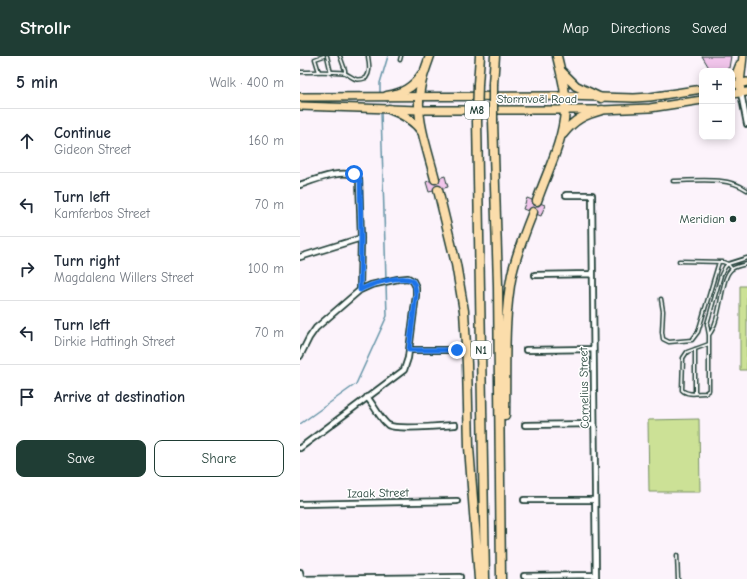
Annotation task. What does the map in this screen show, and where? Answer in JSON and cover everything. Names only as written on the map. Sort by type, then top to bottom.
[{"type":"highway","points":[[430,56],[424,71],[419,96],[419,110],[435,179]]},
{"type":"highway","name":"N1","points":[[480,56],[477,120],[485,579]]},
{"type":"highway","name":"N1","points":[[495,56],[493,120],[498,285],[502,579]]},
{"type":"highway","points":[[537,201],[560,137],[566,110],[561,71],[557,56]]},
{"type":"highway","points":[[386,96],[399,93],[410,87],[417,82],[424,71]]},
{"type":"highway","points":[[561,71],[576,86],[601,98]]},
{"type":"highway","points":[[388,109],[410,119],[424,135]]},
{"type":"highway","points":[[560,137],[574,121],[587,114],[602,110]]},
{"type":"highway","points":[[438,190],[456,264],[464,311],[467,351],[470,455],[479,579]]},
{"type":"highway","points":[[501,556],[507,316],[512,273],[522,240],[533,212]]},
{"type":"main road","points":[[735,74],[743,56]]},
{"type":"main road","points":[[743,56],[744,92]]},
{"type":"main road","points":[[682,92],[699,87]]},
{"type":"main road","name":"Stormvoël Road","points":[[300,97],[565,96],[601,98],[650,97],[699,89]]},
{"type":"main road","name":"Stormvoël Road","points":[[300,106],[419,110],[602,110],[650,108],[699,100]]},
{"type":"street","points":[[744,92],[747,124]]},
{"type":"street","points":[[300,184],[328,176],[349,174],[357,176],[360,181],[360,290]]},
{"type":"street","name":"Cornelius Street","points":[[566,195],[590,194],[592,197],[596,577]]},
{"type":"street","points":[[300,256],[361,238]]},
{"type":"street","points":[[535,274],[592,274]]},
{"type":"street","points":[[300,356],[309,338],[317,327],[360,290],[390,280],[410,279],[414,283],[416,291],[409,350],[404,370],[300,448]]},
{"type":"street","points":[[526,350],[593,349]]},
{"type":"street","points":[[409,350],[457,350]]},
{"type":"street","points":[[367,397],[390,426],[454,425]]},
{"type":"street","points":[[525,425],[594,424]]},
{"type":"street","points":[[524,500],[595,500]]},
{"type":"street","name":"Izaak Street","points":[[300,504],[457,501]]},
{"type":"street","points":[[300,572],[301,579],[460,577]]},
{"type":"street","points":[[524,576],[596,577]]},
{"type":"lane","points":[[319,72],[315,60],[324,56]]},
{"type":"lane","points":[[327,56],[331,72]]},
{"type":"lane","points":[[340,56],[345,73]]},
{"type":"lane","points":[[300,72],[345,73],[352,78],[361,80],[366,78],[369,74],[370,68],[368,56]]},
{"type":"lane","points":[[400,60],[401,56]]},
{"type":"lane","points":[[673,181],[715,181],[740,186],[747,190]]},
{"type":"lane","points":[[679,261],[719,262],[728,264],[747,258]]},
{"type":"lane","points":[[661,299],[663,311],[663,339],[666,342],[692,340],[698,332],[719,262]]},
{"type":"lane","points":[[728,264],[732,268]]},
{"type":"lane","points":[[709,344],[687,352],[682,361],[682,390],[686,393],[705,393],[709,390],[709,344],[709,335],[707,330],[708,320],[721,275],[728,264]]},
{"type":"lane","points":[[709,335],[717,320],[726,279],[732,268],[747,264]]},
{"type":"lane","points":[[695,349],[695,394]]},
{"type":"lane","points":[[677,555],[678,579]]},
{"type":"green space","points":[[740,286],[747,286],[747,370],[740,370]]},
{"type":"green space","points":[[699,419],[700,492],[649,492],[648,420]]},
{"type":"building","points":[[702,56],[731,56],[729,68],[709,68]]},
{"type":"building","points":[[445,176],[448,187],[429,192],[426,182]]},
{"type":"building","points":[[527,198],[545,205],[541,216],[523,209]]},
{"type":"waterway","points":[[380,94],[380,83],[388,56]]},
{"type":"waterway","points":[[381,112],[386,280]]},
{"type":"waterway","points":[[300,424],[356,384],[387,316],[386,284]]},
{"type":"place","name":"Meridian","points":[[733,219]]},
{"type":"route","points":[[354,174],[360,181],[360,290],[390,280],[405,278],[412,280],[415,285],[416,295],[409,350],[457,350]]}]
